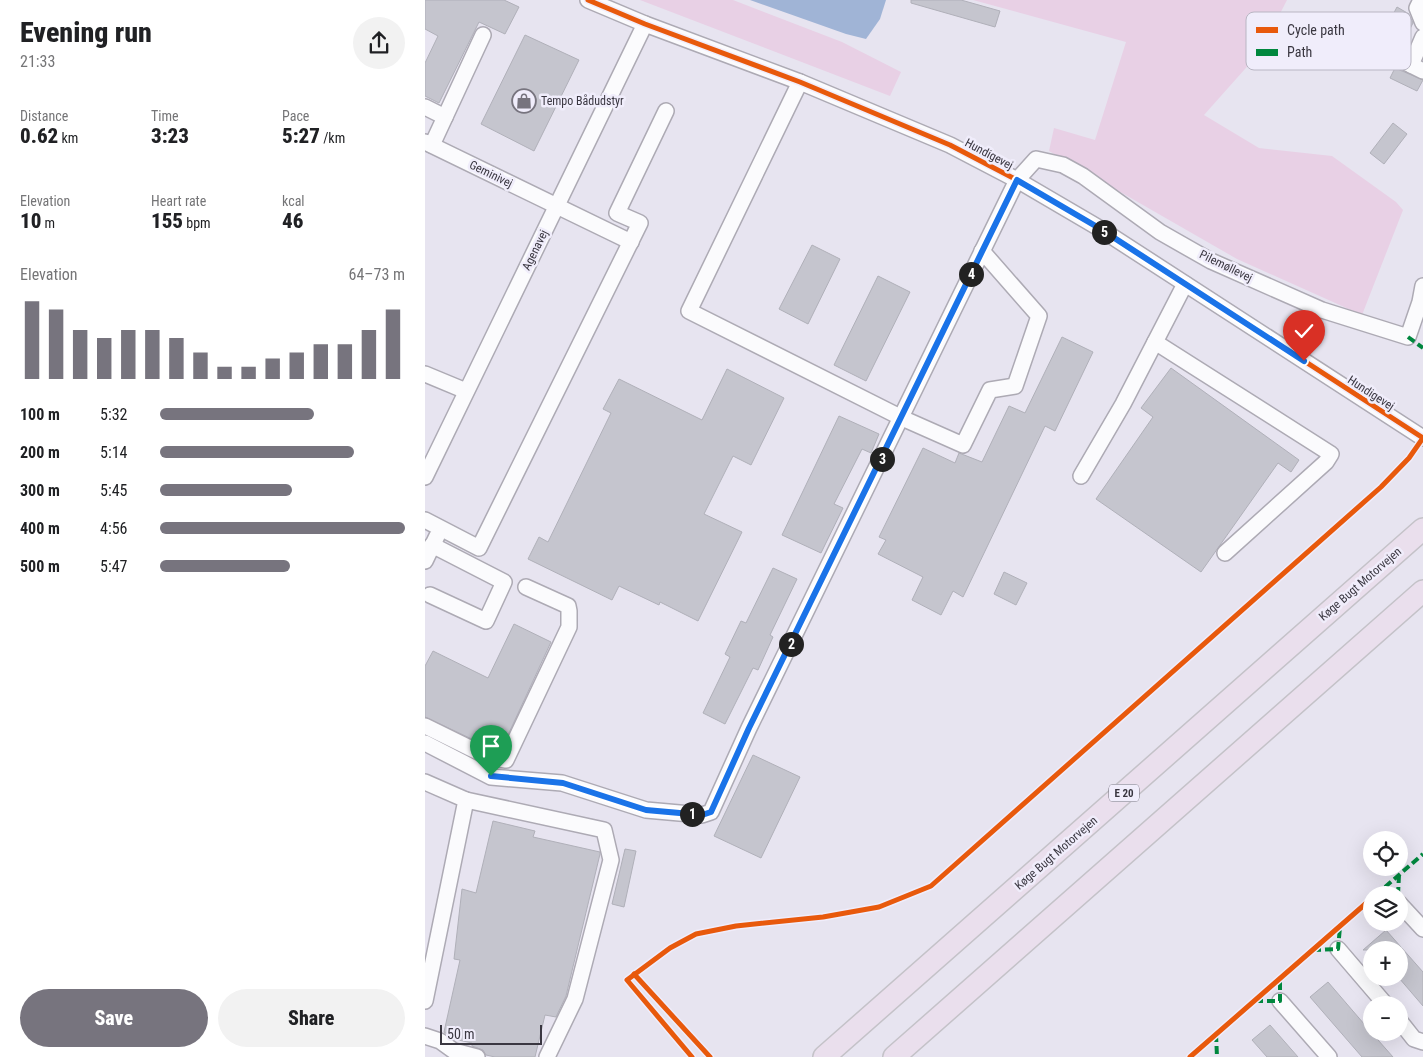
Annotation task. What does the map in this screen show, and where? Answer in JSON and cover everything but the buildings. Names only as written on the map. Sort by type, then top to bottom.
[{"type":"highway","name":"Køge Bugt Motorvejen","points":[[824,1057],[1423,529]]},
{"type":"highway","points":[[894,1057],[1423,591]]},
{"type":"street","name":"Hundigevej","points":[[588,0],[645,24],[800,82],[950,145],[1017,180],[1099,228],[1423,438]]},
{"type":"street","points":[[1421,0],[1417,8],[1423,23]]},
{"type":"street","name":"Agenavej","points":[[425,477],[645,24]]},
{"type":"street","points":[[428,144],[445,117],[483,35]]},
{"type":"street","points":[[1417,68],[1423,37]]},
{"type":"street","points":[[800,82],[689,311],[902,418],[963,445],[990,390],[1015,386],[1039,316],[982,251]]},
{"type":"street","points":[[425,107],[445,117]]},
{"type":"street","points":[[425,520],[479,548],[640,223],[617,212],[666,111]]},
{"type":"street","name":"Geminivej","points":[[428,144],[631,242]]},
{"type":"street","name":"Pilemøllevej","points":[[1017,180],[1036,159],[1063,165],[1083,176],[1160,232],[1211,261],[1322,310],[1408,337],[1420,302],[1423,286]]},
{"type":"street","points":[[425,743],[491,776],[563,783],[646,810],[702,815],[711,812],[749,728],[1017,180]]},
{"type":"street","points":[[1081,476],[1123,404],[1185,284]]},
{"type":"street","points":[[1155,342],[1331,454],[1326,462],[1225,553]]},
{"type":"street","points":[[425,374],[466,391]]},
{"type":"street","points":[[425,561],[441,528]]},
{"type":"street","points":[[430,595],[486,620],[504,582],[432,545]]},
{"type":"street","points":[[425,726],[488,757],[506,760],[569,627],[568,606],[526,587]]},
{"type":"street","points":[[425,782],[466,800],[604,830],[611,860],[575,998],[547,1057]]},
{"type":"street","points":[[425,1001],[466,800]]},
{"type":"street","points":[[1408,913],[1423,929]]},
{"type":"street","points":[[1339,949],[1378,996]]},
{"type":"street","points":[[1280,1001],[1329,1057]]},
{"type":"street","points":[[1408,1031],[1414,1039],[1423,1042]]},
{"type":"street","points":[[425,1036],[440,1041],[454,1051],[477,1057]]},
{"type":"shaded area","points":[[640,0],[733,0],[842,42],[901,72],[890,96]]},
{"type":"shaded area","points":[[973,0],[1287,0],[1281,12],[1246,12],[1246,68],[1204,115],[1259,148],[1332,156],[1396,202],[1403,210],[1362,315],[1237,259],[1049,151],[1054,128],[1095,140],[1126,42]]},
{"type":"water","points":[[750,0],[886,0],[880,19],[866,39],[846,34]]},
{"type":"marked path","points":[[1408,337],[1423,348]]},
{"type":"marked path","points":[[1386,886],[1423,854]]},
{"type":"marked path","points":[[1398,886],[1399,876]]},
{"type":"marked path","points":[[1313,950],[1338,949],[1340,927]]},
{"type":"marked path","points":[[1255,1001],[1280,1001],[1280,979]]},
{"type":"marked path","points":[[1216,1034],[1217,1057]]},
{"type":"cycle path","points":[[588,0],[645,24],[800,82],[950,145],[1017,180],[1099,228],[1423,438]]},
{"type":"cycle path","points":[[692,1057],[627,980],[670,948],[696,934],[736,926],[823,917],[879,907],[931,886],[1381,487],[1409,458],[1423,438]]},
{"type":"cycle path","points":[[1190,1057],[1363,906]]},
{"type":"cycle path","points":[[634,974],[710,1057]]},
{"type":"place","name":"Tempo Bådudstyr","points":[[524,101]]},
{"type":"route","points":[[491,776],[563,783],[646,810],[702,815],[711,812],[749,728],[1017,180],[1099,228],[1304,361]]}]
